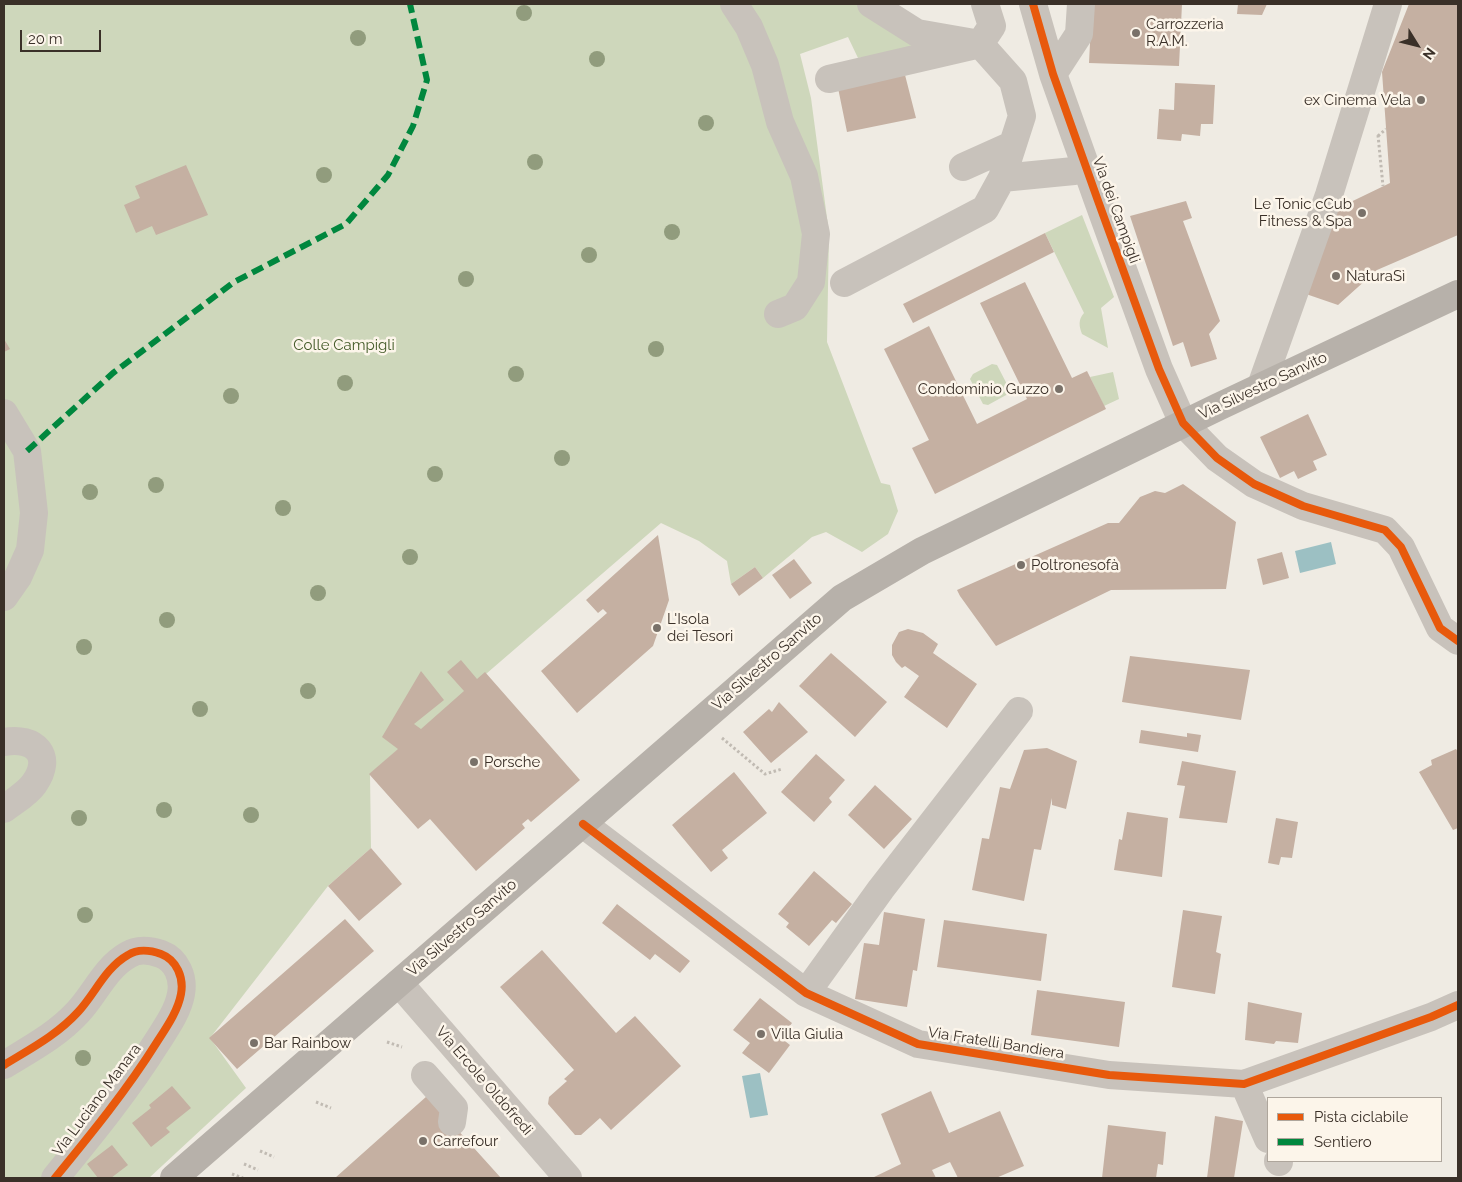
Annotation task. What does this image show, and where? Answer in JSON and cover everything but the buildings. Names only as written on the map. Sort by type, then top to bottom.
[{"type":"main road","name":"Via Silvestro Sanvito","points":[[174,1178],[842,598],[922,551],[1260,386],[1458,294]]},
{"type":"street","points":[[734,4],[749,27],[765,65],[780,122],[804,176],[816,234],[811,282],[795,307],[778,314]]},
{"type":"street","points":[[844,283],[985,209],[1002,178],[1022,116],[1013,81],[980,44],[917,33],[872,4]]},
{"type":"street","points":[[829,79],[980,44],[992,26],[985,4]]},
{"type":"street","name":"Via dei Campigli","points":[[1033,4],[1053,74],[1159,369],[1183,423]]},
{"type":"street","points":[[1053,74],[1079,34],[1081,4]]},
{"type":"street","points":[[1260,386],[1329,195],[1388,4]]},
{"type":"street","points":[[964,167],[1012,145]]},
{"type":"street","points":[[1002,178],[1074,171]]},
{"type":"street","points":[[4,413],[27,451],[34,512],[30,550],[18,577],[4,598]]},
{"type":"street","points":[[1183,423],[1217,458],[1254,484],[1303,506],[1385,530],[1401,547],[1440,628],[1458,641]]},
{"type":"street","points":[[806,993],[882,889],[1019,711]]},
{"type":"street","points":[[4,742],[26,740],[36,746],[42,758],[42,772],[33,786],[4,809]]},
{"type":"street","name":"Via Fratelli Bandiera","points":[[582,824],[806,993],[918,1044],[1109,1075],[1244,1084],[1431,1017],[1458,1005]]},
{"type":"street","name":"Via Luciano Manara","points":[[4,1064],[59,1031],[78,1012],[108,972],[128,955],[146,950],[162,954],[175,963],[181,977],[182,993],[165,1030],[116,1103],[55,1178]]},
{"type":"street","name":"Via Ercole Oldofredi","points":[[399,983],[568,1178]]},
{"type":"street","points":[[425,1075],[454,1108],[452,1122]]},
{"type":"street","points":[[1244,1084],[1267,1136]]},
{"type":"path","points":[[1378,136],[1386,129]]},
{"type":"path","points":[[1383,174],[1383,186]]},
{"type":"path","points":[[717,734],[765,774],[782,769]]},
{"type":"path","points":[[387,1042],[402,1047]]},
{"type":"path","points":[[316,1102],[331,1108]]},
{"type":"path","points":[[260,1151],[274,1157]]},
{"type":"path","points":[[244,1164],[258,1170]]},
{"type":"path","points":[[232,1174],[243,1178]]},
{"type":"green space","name":"Colle Campigli","points":[[4,4],[861,4],[916,39],[908,50],[858,58],[848,37],[800,54],[811,98],[829,233],[827,342],[881,483],[890,485],[898,511],[888,534],[862,552],[826,532],[812,537],[763,578],[755,567],[731,584],[727,561],[699,541],[661,523],[370,774],[371,848],[328,886],[210,1038],[246,1088],[149,1178],[4,1178]]},
{"type":"green space","points":[[1082,215],[1114,297],[1101,308],[1108,348],[1082,334],[1080,323],[1084,313],[1045,233]]},
{"type":"green space","points":[[992,364],[997,365],[1010,390],[1008,394],[988,405],[983,404],[970,379],[973,374]]},
{"type":"green space","points":[[1113,372],[1119,399],[1104,406],[1090,377]]},
{"type":"water","points":[[1331,542],[1336,564],[1300,573],[1295,551]]},
{"type":"water","points":[[760,1073],[768,1115],[750,1118],[742,1076]]},
{"type":"marked path","points":[[27,451],[113,373],[234,282],[346,224],[388,175],[413,126],[427,80],[410,4]]},
{"type":"cycle path","points":[[1033,4],[1053,74],[1097,198],[1159,369],[1183,423],[1217,458],[1254,484],[1303,506],[1385,530],[1401,547],[1440,628],[1458,641]]},
{"type":"cycle path","points":[[583,824],[806,993],[918,1044],[1109,1075],[1244,1084],[1431,1017],[1458,1005]]},
{"type":"cycle path","points":[[4,1065],[61,1028],[84,1005],[113,967],[128,955],[139,951],[161,954],[167,957],[178,970],[182,988],[181,994],[168,1025],[121,1095],[55,1178]]},
{"type":"place","name":"Carrozzeria R.A.M.","points":[[1136,33]]},
{"type":"place","name":"ex Cinema Vela","points":[[1421,100]]},
{"type":"place","name":"Le Tonic cCub Fitness & Spa","points":[[1362,213]]},
{"type":"place","name":"NaturaSì","points":[[1336,276]]},
{"type":"place","name":"Condominio Guzzo","points":[[1059,389]]},
{"type":"place","name":"Poltronesofà","points":[[1021,565]]},
{"type":"place","name":"L'Isola dei Tesori","points":[[657,628]]},
{"type":"place","name":"Porsche","points":[[474,762]]},
{"type":"place","name":"Villa Giulia","points":[[761,1034]]},
{"type":"place","name":"Bar Rainbow","points":[[254,1043]]},
{"type":"place","name":"Carrefour","points":[[423,1141]]}]
